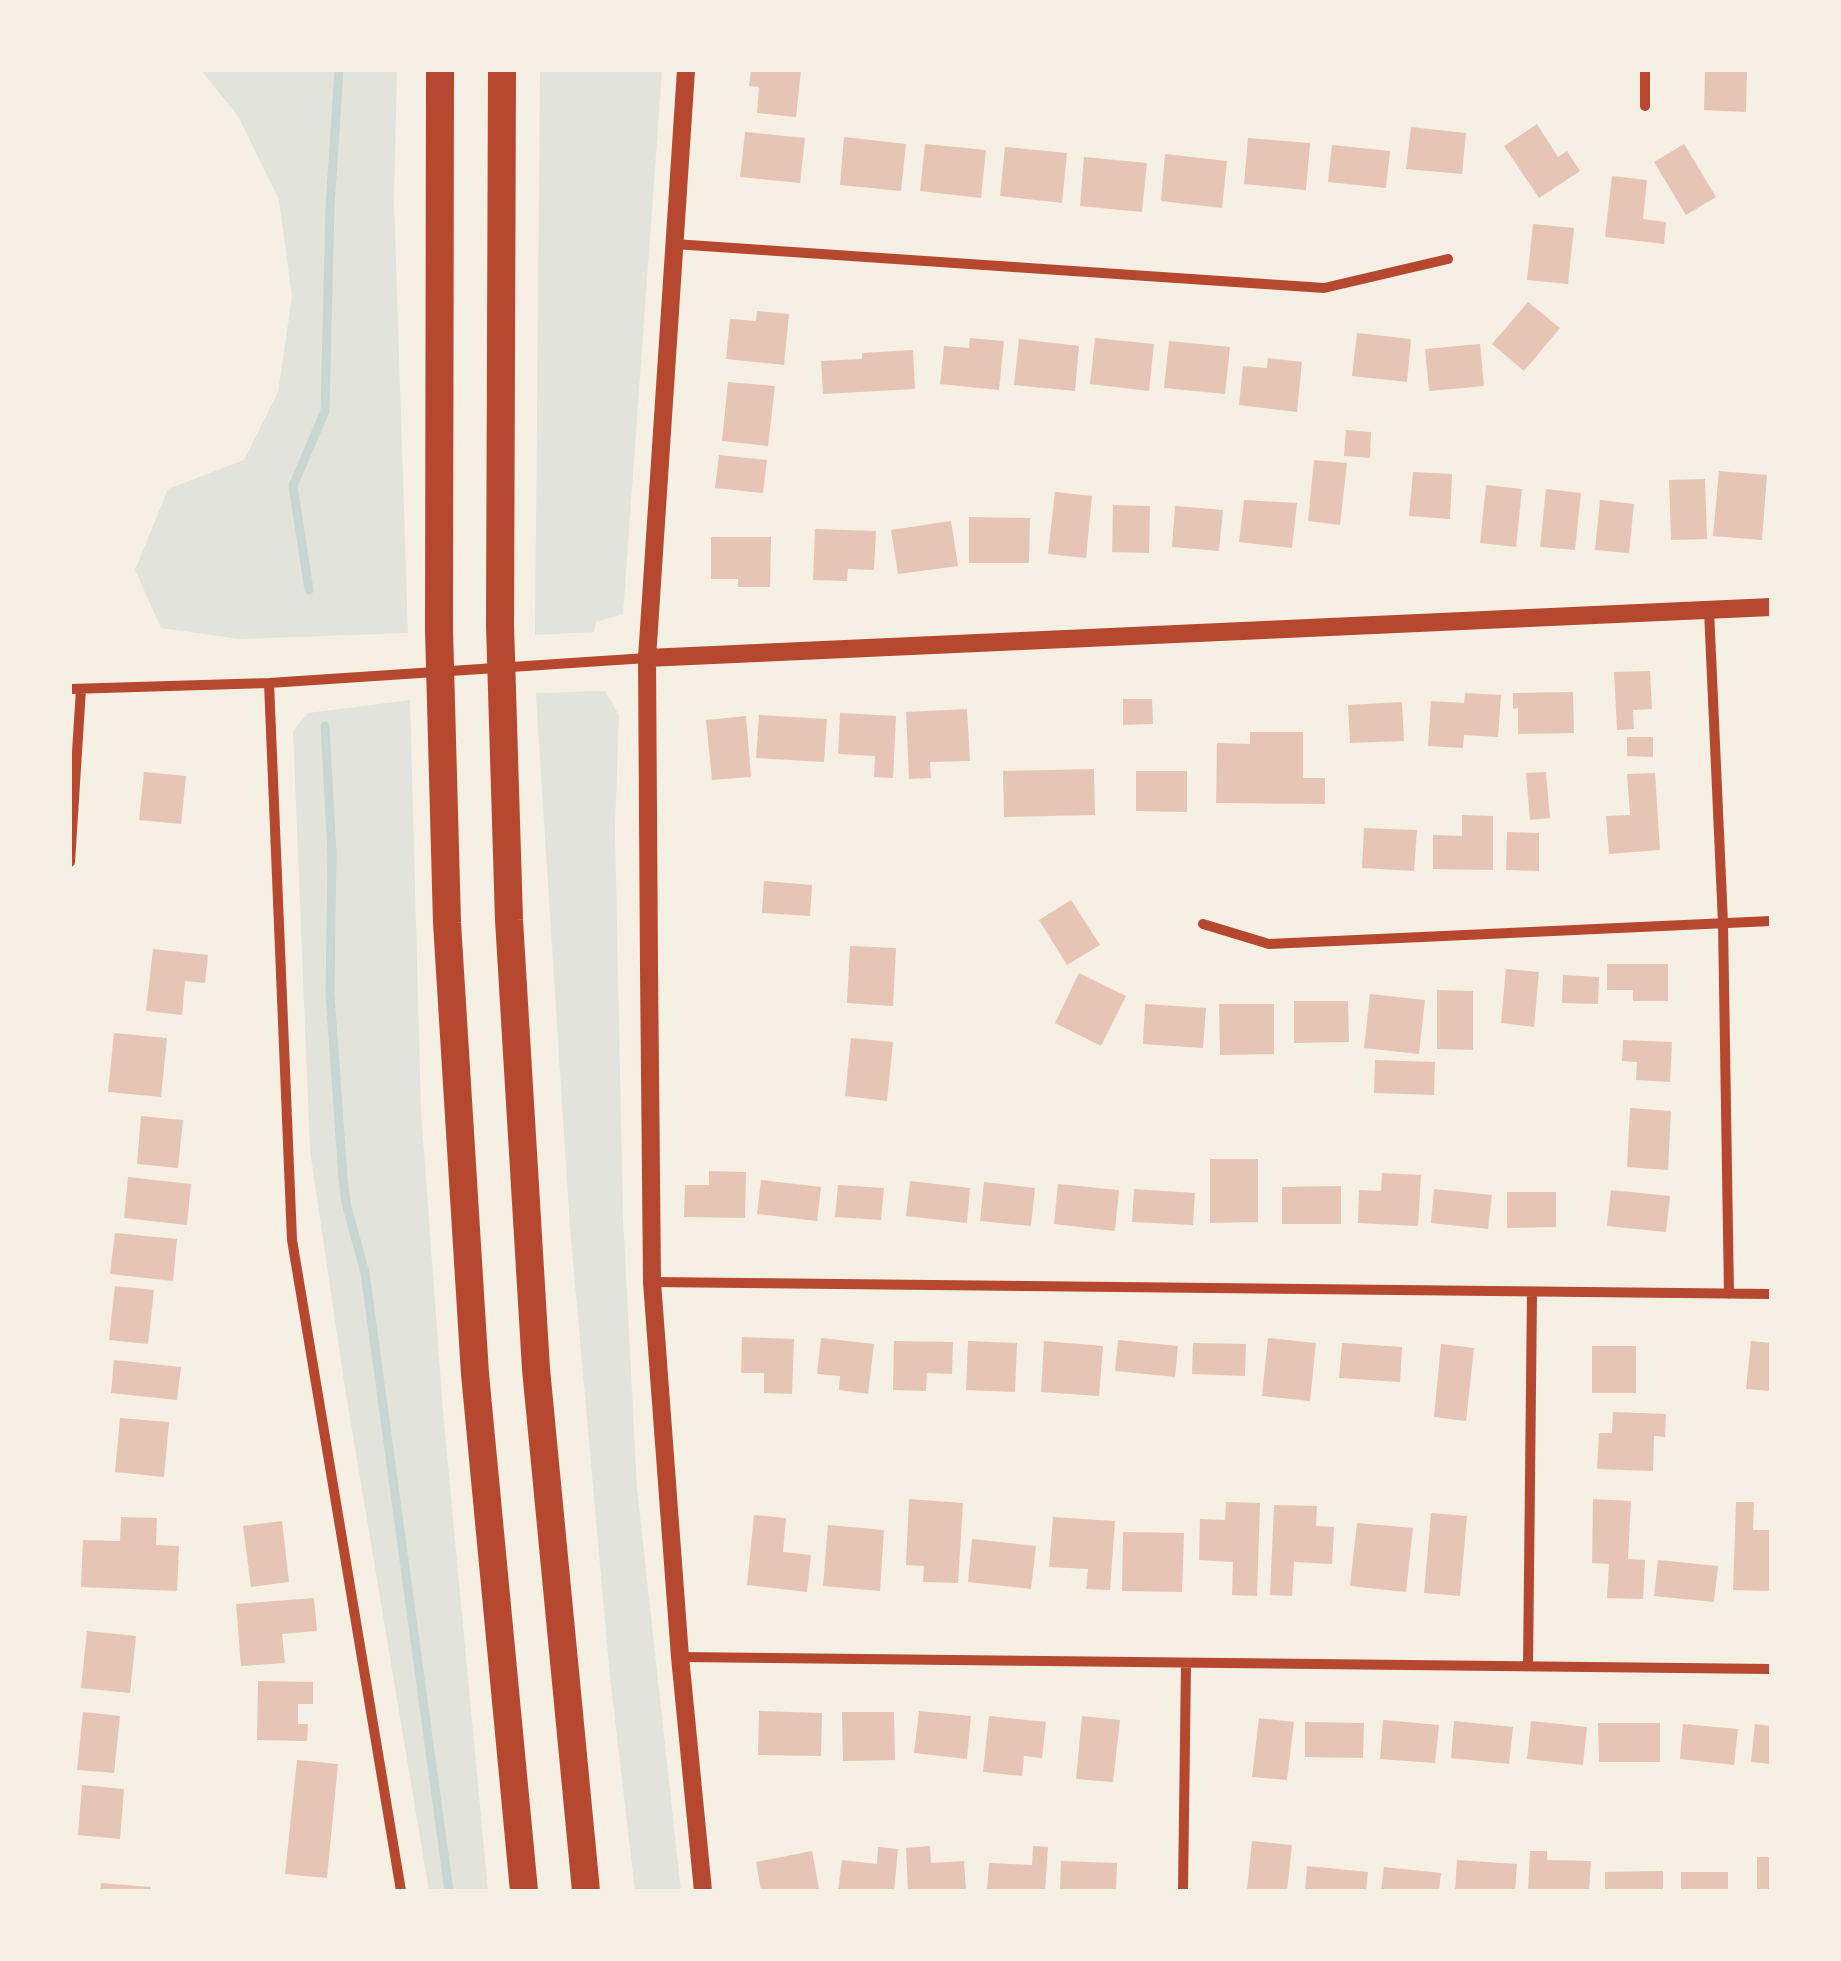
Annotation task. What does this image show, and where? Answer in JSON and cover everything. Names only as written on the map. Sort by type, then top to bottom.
[{"type":"highway","points":[[440,70],[437,687],[448,943],[475,1374],[524,1891]]},
{"type":"highway","points":[[502,70],[500,625],[510,940],[536,1369],[586,1891]]},
{"type":"street","points":[[686,70],[647,658],[652,1282],[680,1656],[704,1891]]},
{"type":"street","points":[[1645,70],[1645,106]]},
{"type":"street","points":[[672,244],[1324,288],[1448,259]]},
{"type":"street","points":[[70,862],[75,689],[269,683],[437,687],[647,658],[1771,607]]},
{"type":"street","points":[[1709,610],[1722,923],[1729,1294]]},
{"type":"street","points":[[269,683],[292,1240],[401,1891]]},
{"type":"street","points":[[1204,924],[1269,944],[1771,921]]},
{"type":"street","points":[[652,1282],[1771,1294]]},
{"type":"street","points":[[1528,1666],[1532,1293]]},
{"type":"street","points":[[680,1656],[1771,1668]]},
{"type":"street","points":[[1183,1891],[1186,1663]]},
{"type":"shaded area","points":[[201,70],[397,70],[394,201],[408,633],[240,639],[161,628],[135,570],[168,489],[244,460],[278,392],[292,297],[279,200],[238,116]]},
{"type":"shaded area","points":[[540,70],[662,70],[623,614],[596,622],[594,632],[535,635]]},
{"type":"shaded area","points":[[605,691],[619,715],[615,829],[623,1217],[637,1488],[681,1891],[635,1891],[610,1677],[570,1228],[536,697],[536,693]]},
{"type":"shaded area","points":[[410,700],[421,1110],[443,1412],[488,1891],[429,1891],[344,1382],[310,1150],[293,731],[308,713]]},
{"type":"building","points":[[751,70],[801,70],[796,117],[757,113],[759,87],[749,86]]},
{"type":"building","points":[[1705,70],[1747,70],[1746,112],[1704,110]]},
{"type":"building","points":[[1537,124],[1558,157],[1567,151],[1580,171],[1539,198],[1504,146]]},
{"type":"building","points":[[1411,127],[1466,133],[1462,174],[1406,169]]},
{"type":"building","points":[[745,132],[805,138],[800,183],[740,177]]},
{"type":"building","points":[[844,137],[906,144],[901,191],[840,185]]},
{"type":"building","points":[[1248,138],[1310,143],[1306,190],[1244,184]]},
{"type":"building","points":[[925,144],[986,150],[981,198],[920,191]]},
{"type":"building","points":[[1684,144],[1716,197],[1686,215],[1654,162]]},
{"type":"building","points":[[1332,145],[1390,151],[1386,188],[1328,182]]},
{"type":"building","points":[[1005,147],[1067,153],[1062,203],[1000,196]]},
{"type":"building","points":[[1165,154],[1227,161],[1222,208],[1161,201]]},
{"type":"building","points":[[1084,157],[1147,163],[1142,212],[1080,206]]},
{"type":"building","points":[[1612,176],[1647,180],[1643,219],[1666,222],[1664,244],[1605,237]]},
{"type":"building","points":[[1533,224],[1574,228],[1568,284],[1527,280]]},
{"type":"building","points":[[1528,302],[1560,328],[1524,371],[1492,344]]},
{"type":"building","points":[[757,311],[789,314],[784,365],[726,359],[730,319],[756,321]]},
{"type":"building","points":[[1357,333],[1411,339],[1407,382],[1352,376]]},
{"type":"building","points":[[970,338],[1004,341],[999,390],[940,384],[944,346],[969,348]]},
{"type":"building","points":[[1095,338],[1154,344],[1149,391],[1090,384]]},
{"type":"building","points":[[1019,339],[1079,346],[1075,391],[1014,385]]},
{"type":"building","points":[[1169,341],[1230,347],[1225,394],[1164,388]]},
{"type":"building","points":[[1480,344],[1484,386],[1429,391],[1425,349]]},
{"type":"building","points":[[913,350],[915,389],[823,394],[821,361],[862,359],[862,353]]},
{"type":"building","points":[[1268,358],[1302,362],[1297,412],[1239,405],[1243,366],[1267,368]]},
{"type":"building","points":[[728,382],[775,386],[768,446],[722,441]]},
{"type":"building","points":[[1346,430],[1371,432],[1370,458],[1344,456]]},
{"type":"building","points":[[719,455],[767,460],[763,493],[715,488]]},
{"type":"building","points":[[1314,460],[1347,463],[1340,525],[1308,521]]},
{"type":"building","points":[[1719,471],[1767,475],[1762,540],[1713,536]]},
{"type":"building","points":[[1413,472],[1452,474],[1450,519],[1409,516]]},
{"type":"building","points":[[1705,479],[1707,539],[1671,540],[1669,480]]},
{"type":"building","points":[[1486,485],[1522,489],[1516,547],[1480,543]]},
{"type":"building","points":[[1546,489],[1581,493],[1575,550],[1540,547]]},
{"type":"building","points":[[1055,492],[1092,496],[1086,558],[1048,554]]},
{"type":"building","points":[[1244,500],[1297,503],[1292,548],[1239,542]]},
{"type":"building","points":[[1600,500],[1634,504],[1629,553],[1595,550]]},
{"type":"building","points":[[1113,505],[1150,506],[1149,553],[1112,552]]},
{"type":"building","points":[[1175,506],[1223,510],[1219,551],[1172,547]]},
{"type":"building","points":[[969,517],[1030,518],[1029,563],[969,563]]},
{"type":"building","points":[[951,521],[958,566],[898,574],[891,530]]},
{"type":"building","points":[[815,529],[876,531],[874,570],[848,569],[847,581],[813,580]]},
{"type":"building","points":[[711,537],[771,537],[770,587],[738,587],[738,579],[711,579]]},
{"type":"building","points":[[1650,671],[1652,709],[1633,710],[1634,729],[1617,730],[1614,672]]},
{"type":"building","points":[[1573,692],[1574,733],[1518,734],[1518,708],[1513,709],[1513,693]]},
{"type":"building","points":[[1465,693],[1501,695],[1498,737],[1464,735],[1463,748],[1428,746],[1431,701],[1464,703]]},
{"type":"building","points":[[1123,699],[1152,699],[1153,724],[1123,725]]},
{"type":"building","points":[[1402,702],[1404,741],[1350,743],[1348,705]]},
{"type":"building","points":[[967,709],[970,761],[930,762],[931,778],[909,779],[906,712]]},
{"type":"building","points":[[840,713],[896,716],[893,778],[874,777],[875,756],[838,754]]},
{"type":"building","points":[[759,715],[827,719],[824,762],[756,758]]},
{"type":"building","points":[[746,716],[751,777],[712,780],[706,720]]},
{"type":"building","points":[[1250,732],[1303,732],[1303,778],[1325,778],[1325,804],[1216,803],[1217,743],[1250,744]]},
{"type":"building","points":[[1627,737],[1653,737],[1653,757],[1627,756]]},
{"type":"building","points":[[1094,769],[1095,815],[1004,817],[1003,771]]},
{"type":"building","points":[[1136,771],[1187,771],[1187,812],[1136,811]]},
{"type":"building","points":[[144,772],[186,776],[181,824],[139,820]]},
{"type":"building","points":[[1546,772],[1550,818],[1530,820],[1526,773]]},
{"type":"building","points":[[1655,773],[1660,850],[1609,854],[1606,816],[1630,815],[1627,774]]},
{"type":"building","points":[[1462,815],[1493,816],[1493,870],[1433,869],[1433,835],[1462,836]]},
{"type":"building","points":[[1364,828],[1417,830],[1414,871],[1362,868]]},
{"type":"building","points":[[1507,832],[1539,833],[1539,871],[1506,870]]},
{"type":"building","points":[[764,881],[812,885],[810,916],[762,913]]},
{"type":"building","points":[[1071,900],[1100,945],[1067,965],[1039,920]]},
{"type":"building","points":[[850,946],[896,948],[893,1006],[847,1003]]},
{"type":"building","points":[[153,949],[208,955],[205,983],[185,981],[182,1015],[146,1011]]},
{"type":"building","points":[[1607,964],[1668,964],[1668,1001],[1633,1001],[1633,990],[1607,990]]},
{"type":"building","points":[[1506,969],[1539,972],[1534,1027],[1501,1023]]},
{"type":"building","points":[[1079,973],[1126,996],[1101,1046],[1055,1023]]},
{"type":"building","points":[[1563,975],[1599,977],[1598,1004],[1562,1003]]},
{"type":"building","points":[[1437,990],[1473,991],[1473,1050],[1437,1049]]},
{"type":"building","points":[[1370,994],[1425,1000],[1419,1054],[1364,1048]]},
{"type":"building","points":[[1294,1001],[1348,1001],[1349,1042],[1294,1043]]},
{"type":"building","points":[[1145,1004],[1206,1008],[1203,1048],[1143,1044]]},
{"type":"building","points":[[1219,1004],[1274,1004],[1274,1054],[1220,1055]]},
{"type":"building","points":[[114,1033],[167,1038],[161,1097],[108,1092]]},
{"type":"building","points":[[851,1038],[893,1042],[887,1101],[845,1096]]},
{"type":"building","points":[[1623,1040],[1672,1042],[1670,1082],[1636,1080],[1637,1062],[1622,1061]]},
{"type":"building","points":[[1375,1060],[1435,1062],[1434,1095],[1374,1093]]},
{"type":"building","points":[[1630,1108],[1671,1111],[1668,1170],[1627,1167]]},
{"type":"building","points":[[141,1116],[183,1120],[178,1168],[137,1164]]},
{"type":"building","points":[[1210,1159],[1258,1159],[1258,1222],[1210,1223]]},
{"type":"building","points":[[709,1171],[746,1172],[745,1218],[684,1217],[685,1185],[709,1185]]},
{"type":"building","points":[[1382,1173],[1421,1175],[1418,1226],[1358,1223],[1359,1190],[1381,1191]]},
{"type":"building","points":[[128,1177],[191,1184],[187,1225],[124,1218]]},
{"type":"building","points":[[761,1180],[821,1187],[817,1221],[757,1214]]},
{"type":"building","points":[[910,1181],[970,1188],[967,1223],[906,1216]]},
{"type":"building","points":[[984,1182],[1035,1188],[1031,1226],[980,1221]]},
{"type":"building","points":[[1058,1184],[1119,1190],[1115,1231],[1054,1224]]},
{"type":"building","points":[[838,1185],[884,1188],[881,1220],[835,1217]]},
{"type":"building","points":[[1341,1186],[1341,1224],[1282,1224],[1282,1187]]},
{"type":"building","points":[[1134,1189],[1195,1193],[1193,1225],[1132,1222]]},
{"type":"building","points":[[1434,1189],[1492,1195],[1488,1229],[1431,1223]]},
{"type":"building","points":[[1611,1190],[1670,1196],[1666,1232],[1607,1226]]},
{"type":"building","points":[[1507,1192],[1556,1192],[1556,1227],[1507,1228]]},
{"type":"building","points":[[115,1233],[177,1239],[173,1281],[110,1274]]},
{"type":"building","points":[[115,1286],[154,1290],[148,1344],[109,1340]]},
{"type":"building","points":[[742,1337],[794,1339],[792,1394],[764,1393],[764,1373],[741,1373]]},
{"type":"building","points":[[821,1338],[874,1344],[868,1394],[839,1390],[840,1376],[817,1374]]},
{"type":"building","points":[[1268,1338],[1316,1343],[1310,1401],[1262,1396]]},
{"type":"building","points":[[1118,1340],[1178,1346],[1175,1377],[1115,1371]]},
{"type":"building","points":[[894,1341],[953,1342],[952,1374],[927,1373],[926,1391],[893,1390]]},
{"type":"building","points":[[968,1341],[1017,1343],[1015,1392],[966,1390]]},
{"type":"building","points":[[1044,1341],[1103,1346],[1099,1396],[1041,1392]]},
{"type":"building","points":[[1751,1341],[1771,1343],[1771,1391],[1746,1389]]},
{"type":"building","points":[[1193,1343],[1246,1344],[1245,1376],[1192,1374]]},
{"type":"building","points":[[1342,1343],[1402,1347],[1400,1382],[1339,1378]]},
{"type":"building","points":[[1441,1344],[1474,1348],[1466,1421],[1434,1417]]},
{"type":"building","points":[[1592,1346],[1636,1346],[1636,1393],[1592,1393]]},
{"type":"building","points":[[114,1360],[181,1367],[177,1400],[111,1393]]},
{"type":"building","points":[[1613,1412],[1666,1414],[1665,1437],[1654,1436],[1653,1471],[1597,1469],[1599,1433],[1612,1433]]},
{"type":"building","points":[[120,1418],[169,1422],[164,1477],[115,1472]]},
{"type":"building","points":[[909,1499],[963,1503],[958,1583],[923,1582],[924,1566],[906,1565]]},
{"type":"building","points":[[1593,1499],[1631,1501],[1628,1559],[1645,1560],[1643,1599],[1607,1598],[1609,1564],[1592,1563]]},
{"type":"building","points":[[1226,1502],[1260,1503],[1257,1596],[1232,1595],[1233,1562],[1199,1560],[1200,1519],[1225,1520]]},
{"type":"building","points":[[1736,1502],[1754,1502],[1753,1530],[1769,1530],[1771,1591],[1733,1590]]},
{"type":"building","points":[[1274,1505],[1317,1506],[1316,1526],[1334,1527],[1332,1564],[1294,1562],[1292,1596],[1270,1595]]},
{"type":"building","points":[[1431,1513],[1467,1516],[1460,1596],[1424,1593]]},
{"type":"building","points":[[754,1515],[786,1518],[783,1552],[811,1555],[807,1592],[747,1585]]},
{"type":"building","points":[[121,1517],[157,1518],[156,1545],[179,1546],[177,1591],[81,1587],[83,1540],[120,1541]]},
{"type":"building","points":[[1053,1517],[1115,1521],[1110,1590],[1086,1589],[1088,1569],[1049,1567]]},
{"type":"building","points":[[282,1521],[289,1582],[251,1587],[243,1526]]},
{"type":"building","points":[[1357,1523],[1413,1528],[1406,1592],[1350,1586]]},
{"type":"building","points":[[828,1525],[884,1530],[880,1591],[823,1586]]},
{"type":"building","points":[[1123,1532],[1184,1533],[1182,1592],[1122,1591]]},
{"type":"building","points":[[972,1539],[1036,1546],[1031,1589],[968,1582]]},
{"type":"building","points":[[1658,1560],[1718,1566],[1714,1602],[1654,1596]]},
{"type":"building","points":[[314,1598],[317,1631],[282,1634],[285,1663],[241,1666],[236,1604]]},
{"type":"building","points":[[87,1631],[136,1636],[130,1693],[81,1688]]},
{"type":"building","points":[[258,1681],[313,1682],[313,1704],[298,1704],[298,1724],[308,1724],[307,1741],[257,1740]]},
{"type":"building","points":[[759,1711],[822,1713],[821,1756],[758,1755]]},
{"type":"building","points":[[919,1711],[971,1716],[967,1759],[914,1753]]},
{"type":"building","points":[[83,1712],[120,1716],[114,1773],[77,1770]]},
{"type":"building","points":[[842,1712],[894,1712],[895,1760],[843,1761]]},
{"type":"building","points":[[989,1716],[1046,1722],[1042,1758],[1024,1756],[1022,1776],[983,1772]]},
{"type":"building","points":[[1082,1716],[1120,1720],[1113,1782],[1076,1779]]},
{"type":"building","points":[[1259,1718],[1294,1722],[1287,1780],[1252,1777]]},
{"type":"building","points":[[1383,1720],[1439,1725],[1435,1763],[1380,1759]]},
{"type":"building","points":[[1454,1721],[1513,1727],[1509,1764],[1451,1758]]},
{"type":"building","points":[[1531,1721],[1587,1727],[1583,1765],[1527,1759]]},
{"type":"building","points":[[1305,1722],[1364,1723],[1363,1758],[1305,1757]]},
{"type":"building","points":[[1598,1723],[1660,1723],[1660,1762],[1599,1762]]},
{"type":"building","points":[[1683,1724],[1738,1729],[1734,1765],[1680,1759]]},
{"type":"building","points":[[1755,1724],[1771,1726],[1771,1764],[1751,1762]]},
{"type":"building","points":[[297,1760],[338,1764],[327,1878],[285,1874]]},
{"type":"building","points":[[82,1785],[124,1789],[120,1839],[78,1835]]},
{"type":"building","points":[[1252,1841],[1292,1845],[1287,1891],[1247,1891]]},
{"type":"building","points":[[930,1846],[931,1863],[964,1861],[966,1891],[908,1891],[906,1848]]},
{"type":"building","points":[[1033,1846],[1048,1847],[1045,1891],[987,1891],[989,1863],[1032,1865]]},
{"type":"building","points":[[878,1847],[898,1849],[894,1891],[838,1891],[842,1860],[877,1864]]},
{"type":"building","points":[[812,1851],[819,1889],[761,1891],[756,1862]]},
{"type":"building","points":[[1530,1851],[1547,1851],[1547,1860],[1591,1861],[1589,1891],[1528,1891]]},
{"type":"building","points":[[1757,1857],[1771,1857],[1771,1891],[1757,1891]]},
{"type":"building","points":[[1457,1860],[1517,1864],[1515,1891],[1455,1891]]},
{"type":"building","points":[[1061,1861],[1117,1863],[1116,1891],[1060,1891]]},
{"type":"building","points":[[1307,1866],[1368,1872],[1366,1891],[1305,1891]]},
{"type":"building","points":[[1384,1867],[1441,1873],[1439,1891],[1381,1891]]},
{"type":"building","points":[[1663,1871],[1663,1891],[1605,1891],[1605,1872]]},
{"type":"building","points":[[1681,1872],[1728,1872],[1728,1891],[1681,1891]]},
{"type":"building","points":[[101,1883],[151,1887],[151,1891],[100,1891]]},
{"type":"waterway","points":[[309,590],[293,486],[325,411],[330,207],[339,70]]},
{"type":"waterway","points":[[325,726],[332,854],[330,994],[343,1178],[365,1273],[449,1891]]}]
